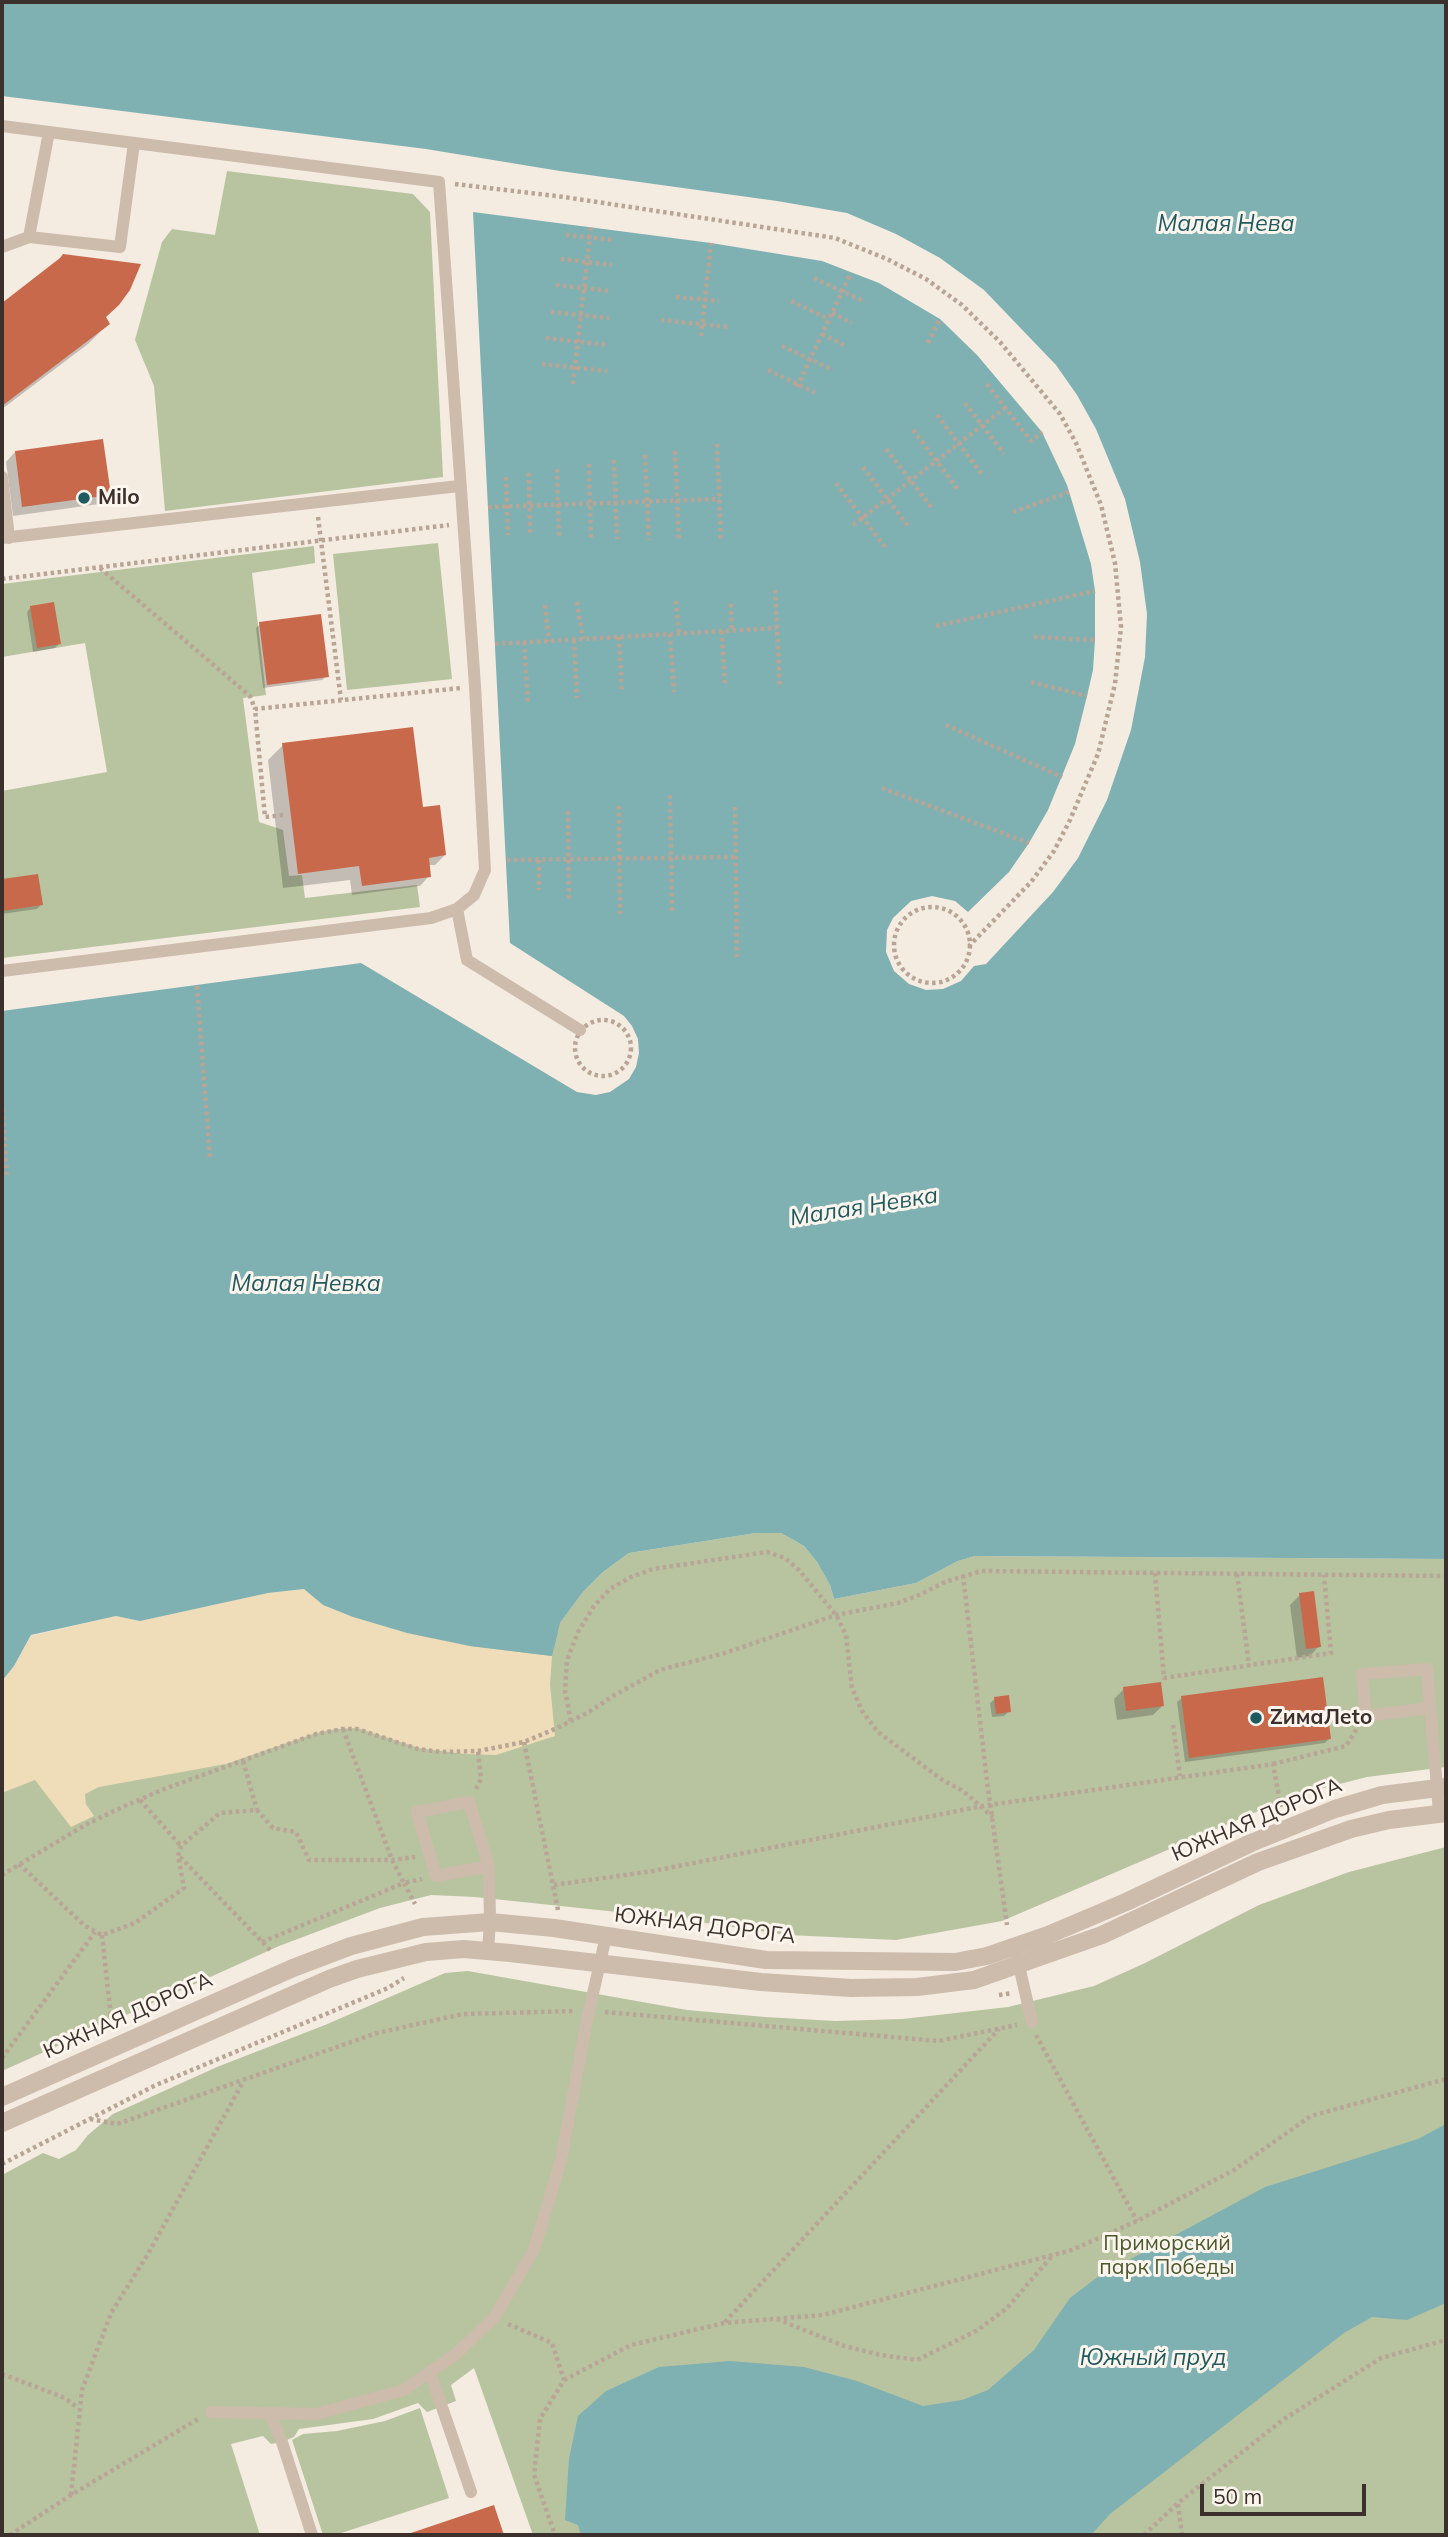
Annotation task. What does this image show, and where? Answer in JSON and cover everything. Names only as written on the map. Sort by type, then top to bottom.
[{"type":"street","name":"ЮЖНАЯ ДОРОГА","points":[[2,2097],[293,1968],[351,1946],[423,1927],[491,1922],[766,1960],[955,1962],[1014,1947],[1126,1902],[1251,1843],[1335,1809],[1382,1795],[1442,1788]]},
{"type":"street","name":"ЮЖНАЯ ДОРОГА","points":[[2,2123],[357,1969],[426,1951],[488,1951],[761,1982],[851,1988],[916,1987],[974,1980],[1102,1935],[1258,1862],[1351,1829],[1389,1820],[1442,1813]]},
{"type":"lane","points":[[2,126],[439,182],[475,686],[485,870],[474,895],[457,909],[431,918],[2,971]]},
{"type":"lane","points":[[29,237],[49,132]]},
{"type":"lane","points":[[2,247],[29,237],[120,247],[134,144]]},
{"type":"lane","points":[[2,477],[5,538],[459,486]]},
{"type":"lane","points":[[457,909],[467,960],[580,1030]]},
{"type":"lane","points":[[1430,1707],[1366,1716],[1362,1674],[1427,1669],[1442,1788],[1442,1813]]},
{"type":"lane","points":[[488,1951],[491,1922],[489,1866],[468,1802],[418,1812],[436,1875],[489,1866]]},
{"type":"lane","points":[[1300,1823],[1309,1844]]},
{"type":"lane","points":[[211,2412],[316,2414],[404,2390],[456,2354],[494,2318],[534,2250],[561,2160],[606,1936]]},
{"type":"lane","points":[[1014,1947],[1032,2022]]},
{"type":"lane","points":[[430,2372],[471,2492]]},
{"type":"lane","points":[[270,2414],[282,2442],[312,2535]]},
{"type":"path","points":[[439,182],[835,237],[926,279],[962,304],[1000,342],[1060,414],[1076,443],[1101,505],[1115,563],[1121,627],[1115,684],[1098,754],[1070,821],[1054,851],[1031,882],[969,946],[966,960],[956,974],[933,983],[917,980],[906,973],[897,959],[894,944],[897,929],[905,917],[920,909],[935,907],[950,912],[962,922],[969,946]]},
{"type":"path","points":[[573,384],[591,227]]},
{"type":"path","points":[[566,235],[613,240]]},
{"type":"path","points":[[701,335],[711,243]]},
{"type":"path","points":[[561,260],[612,265]]},
{"type":"path","points":[[797,385],[851,273]]},
{"type":"path","points":[[814,278],[865,302]]},
{"type":"path","points":[[556,285],[611,291]]},
{"type":"path","points":[[676,297],[719,302]]},
{"type":"path","points":[[791,300],[852,323]]},
{"type":"path","points":[[551,312],[609,318]]},
{"type":"path","points":[[928,343],[940,319]]},
{"type":"path","points":[[661,320],[728,327]]},
{"type":"path","points":[[822,334],[845,345]]},
{"type":"path","points":[[546,338],[608,345]]},
{"type":"path","points":[[782,346],[833,370]]},
{"type":"path","points":[[542,364],[607,372]]},
{"type":"path","points":[[768,370],[818,394]]},
{"type":"path","points":[[987,384],[1031,441],[1042,432]]},
{"type":"path","points":[[965,403],[1004,454]]},
{"type":"path","points":[[853,525],[1005,408]]},
{"type":"path","points":[[937,415],[982,474]]},
{"type":"path","points":[[913,430],[959,491]]},
{"type":"path","points":[[717,444],[721,542]]},
{"type":"path","points":[[886,449],[932,509]]},
{"type":"path","points":[[675,451],[679,541]]},
{"type":"path","points":[[645,456],[649,540]]},
{"type":"path","points":[[614,460],[617,539]]},
{"type":"path","points":[[589,464],[592,538]]},
{"type":"path","points":[[863,467],[908,526]]},
{"type":"path","points":[[557,469],[559,537]]},
{"type":"path","points":[[529,473],[530,536]]},
{"type":"path","points":[[506,477],[508,535]]},
{"type":"path","points":[[836,483],[885,547]]},
{"type":"path","points":[[1013,512],[1069,492]]},
{"type":"path","points":[[488,507],[720,499]]},
{"type":"path","points":[[316,503],[341,700]]},
{"type":"path","points":[[2,579],[463,524]]},
{"type":"path","points":[[100,568],[250,696],[255,709],[265,817],[283,815]]},
{"type":"path","points":[[775,590],[780,688]]},
{"type":"path","points":[[936,625],[1095,591]]},
{"type":"path","points":[[676,601],[679,634]]},
{"type":"path","points":[[577,602],[583,639]]},
{"type":"path","points":[[731,604],[732,630]]},
{"type":"path","points":[[545,605],[549,641]]},
{"type":"path","points":[[495,644],[777,628]]},
{"type":"path","points":[[722,631],[725,687]]},
{"type":"path","points":[[670,634],[674,692]]},
{"type":"path","points":[[619,637],[622,693]]},
{"type":"path","points":[[1034,637],[1096,640]]},
{"type":"path","points":[[574,640],[577,698]]},
{"type":"path","points":[[524,642],[528,703]]},
{"type":"path","points":[[1031,682],[1087,696]]},
{"type":"path","points":[[255,709],[475,686]]},
{"type":"path","points":[[946,725],[1062,777]]},
{"type":"path","points":[[882,788],[1029,843]]},
{"type":"path","points":[[670,795],[672,911]]},
{"type":"path","points":[[619,806],[620,914]]},
{"type":"path","points":[[735,807],[737,957]]},
{"type":"path","points":[[568,811],[569,901]]},
{"type":"path","points":[[507,860],[736,857]]},
{"type":"path","points":[[539,860],[539,890]]},
{"type":"path","points":[[197,986],[210,1159]]},
{"type":"path","points":[[597,1020],[610,1020],[621,1026],[629,1037],[631,1049],[623,1067],[606,1076],[587,1071],[576,1055],[575,1042],[580,1030],[597,1020]]},
{"type":"path","points":[[2,1102],[7,1175]]},
{"type":"path","points":[[570,1721],[565,1691],[567,1660],[578,1633],[594,1606],[610,1589],[653,1569],[767,1552],[785,1558],[799,1570],[836,1615],[846,1634],[852,1688],[862,1712],[878,1732],[941,1779],[983,1806],[993,1817]]},
{"type":"path","points":[[2,1875],[85,1825],[140,1800],[316,1734],[356,1729],[418,1749],[441,1752],[478,1751],[524,1742],[555,1730],[660,1670],[725,1653],[836,1615],[898,1602],[963,1575],[981,1571],[1446,1576]]},
{"type":"path","points":[[1155,1573],[1164,1678],[1331,1653],[1324,1575]]},
{"type":"path","points":[[1237,1574],[1249,1665]]},
{"type":"path","points":[[963,1575],[985,1768],[1007,1925]]},
{"type":"path","points":[[554,1885],[666,1869],[992,1804],[1273,1764],[1346,1746],[1366,1716]]},
{"type":"path","points":[[1173,1725],[1180,1776]]},
{"type":"path","points":[[343,1729],[392,1860],[415,1904]]},
{"type":"path","points":[[524,1742],[559,1911]]},
{"type":"path","points":[[468,1802],[481,1779],[478,1751]]},
{"type":"path","points":[[243,1761],[257,1810],[273,1828],[296,1832],[310,1860],[392,1860],[430,1856]]},
{"type":"path","points":[[1273,1764],[1281,1807]]},
{"type":"path","points":[[140,1800],[181,1846]]},
{"type":"path","points":[[102,1935],[135,1923],[184,1888],[178,1856],[181,1846],[220,1813],[257,1810]]},
{"type":"path","points":[[178,1856],[272,1952]]},
{"type":"path","points":[[19,1864],[85,1926],[102,1935]]},
{"type":"path","points":[[262,1941],[404,1883],[436,1875]]},
{"type":"path","points":[[2,2058],[96,1931]]},
{"type":"path","points":[[102,1935],[112,2026]]},
{"type":"path","points":[[2,2164],[156,2085],[388,1988],[411,1973]]},
{"type":"path","points":[[90,2119],[117,2124],[244,2082],[377,2033],[463,2014],[589,2011],[938,2041],[1032,2022],[1038,2039],[1138,2221]]},
{"type":"path","points":[[724,2323],[999,2029]]},
{"type":"path","points":[[555,2535],[534,2474],[540,2419],[564,2380],[631,2345],[724,2323],[823,2315],[1073,2250],[1138,2221],[1234,2171],[1311,2116],[1446,2080]]},
{"type":"path","points":[[71,2495],[82,2390],[111,2313],[148,2254],[244,2082]]},
{"type":"path","points":[[777,2319],[844,2346],[917,2360],[978,2330],[1007,2308],[1053,2255]]},
{"type":"path","points":[[494,2318],[552,2343],[564,2380]]},
{"type":"path","points":[[1144,2535],[1178,2503],[1284,2419],[1381,2358],[1446,2340]]},
{"type":"path","points":[[2,2374],[65,2398],[79,2409]]},
{"type":"path","points":[[10,2535],[71,2495],[211,2412]]},
{"type":"path","points":[[1178,2503],[1182,2535]]},
{"type":"green space","points":[[227,171],[413,194],[430,212],[443,477],[165,511],[154,386],[135,340],[162,242],[172,229],[215,235]]},
{"type":"green space","points":[[438,543],[452,679],[347,690],[333,554]]},
{"type":"green space","points":[[314,546],[315,563],[252,573],[266,695],[243,698],[259,822],[283,830],[289,876],[302,875],[305,898],[417,885],[420,907],[2,958],[2,791],[107,772],[85,643],[2,657],[2,584]]},
{"type":"green space","points":[[756,1533],[781,1533],[804,1546],[817,1562],[830,1585],[834,1599],[916,1583],[958,1561],[975,1556],[1446,1559],[1446,1767],[1367,1777],[1320,1789],[1277,1803],[1002,1921],[896,1940],[788,1935],[665,1917],[475,1897],[431,1895],[380,1908],[279,1946],[2,2071],[2,1681],[407,1633],[470,1646],[560,1623],[583,1592],[603,1572],[629,1553]]},
{"type":"green space","name":"Приморский парк Победы","points":[[1446,1847],[1446,2535],[533,2535],[474,2368],[451,2385],[456,2401],[427,2412],[418,2403],[373,2419],[299,2429],[294,2437],[282,2442],[271,2444],[263,2436],[231,2444],[260,2535],[2,2535],[2,2175],[43,2153],[59,2159],[76,2150],[88,2135],[113,2114],[217,2067],[325,2025],[445,1973],[468,1971],[687,2010],[765,2017],[835,2021],[903,2019],[1008,2007],[1094,1986],[1259,1905],[1349,1872]]},
{"type":"green space","points":[[420,2408],[449,2498],[335,2535],[323,2535],[292,2440],[303,2434],[337,2431],[385,2421]]},
{"type":"sand","points":[[305,1589],[323,1605],[407,1633],[470,1646],[552,1656],[550,1684],[555,1736],[496,1755],[464,1754],[419,1748],[357,1728],[336,1729],[316,1733],[226,1764],[99,1787],[85,1794],[86,1804],[94,1816],[71,1827],[35,1780],[2,1793],[2,1681],[31,1636],[116,1616],[140,1621],[268,1593]]},
{"type":"water","name":"Малая Невка","points":[[2,2],[1446,2],[1446,1559],[975,1556],[958,1561],[916,1583],[834,1599],[830,1585],[817,1562],[804,1546],[781,1533],[756,1533],[629,1553],[603,1572],[583,1592],[560,1623],[552,1656],[470,1646],[407,1633],[323,1605],[304,1589],[268,1593],[140,1621],[116,1616],[31,1635],[14,1666],[2,1681],[2,1011],[361,963],[577,1092],[596,1095],[610,1092],[629,1079],[636,1067],[638,1039],[624,1016],[510,943],[473,212],[711,243],[822,261],[879,283],[940,319],[977,355],[1042,432],[1067,485],[1091,564],[1095,591],[1095,640],[1093,670],[1087,696],[1075,744],[1048,810],[1009,872],[968,912],[955,901],[932,896],[911,901],[893,918],[887,930],[886,952],[894,971],[909,984],[926,990],[943,989],[961,981],[974,966],[986,964],[1053,892],[1078,858],[1107,800],[1131,730],[1145,657],[1147,614],[1140,562],[1125,499],[1096,429],[1077,395],[1056,365],[984,290],[940,258],[896,234],[847,213],[777,201],[560,171],[426,149],[2,96]]},
{"type":"water","name":"Южный пруд","points":[[1446,2124],[1446,2303],[1407,2320],[1372,2317],[1344,2333],[1110,2514],[1091,2535],[581,2535],[578,2525],[565,2520],[569,2459],[578,2416],[606,2391],[659,2367],[730,2361],[804,2367],[857,2381],[923,2406],[962,2400],[988,2390],[1034,2350],[1070,2298],[1099,2276],[1265,2187],[1418,2139]]},
{"type":"building","points":[[63,254],[141,264],[130,290],[106,317],[110,324],[2,406],[2,303]]},
{"type":"building","points":[[103,439],[111,495],[22,507],[15,451]]},
{"type":"building","points":[[54,602],[61,644],[37,648],[30,606]]},
{"type":"building","points":[[321,614],[329,677],[267,685],[259,622]]},
{"type":"building","points":[[413,727],[423,807],[440,805],[446,855],[429,858],[431,877],[362,886],[359,866],[298,874],[282,743]]},
{"type":"building","points":[[38,874],[43,905],[2,911],[2,879]]},
{"type":"building","points":[[1314,1591],[1321,1647],[1306,1649],[1299,1593]]},
{"type":"building","name":"ZимаЛеtо","points":[[1323,1677],[1331,1739],[1189,1758],[1181,1696]]},
{"type":"building","points":[[1161,1682],[1164,1706],[1126,1711],[1123,1687]]},
{"type":"building","points":[[1009,1695],[1011,1712],[996,1714],[994,1697]]},
{"type":"building","points":[[494,2505],[504,2535],[405,2535]]},
{"type":"place","name":"Milo","points":[[84,498]]},
{"type":"place","name":"ZимаЛеtо","points":[[1256,1718]]},
{"type":"water label","name":"Малая Нева","points":[[1226,224]]}]
